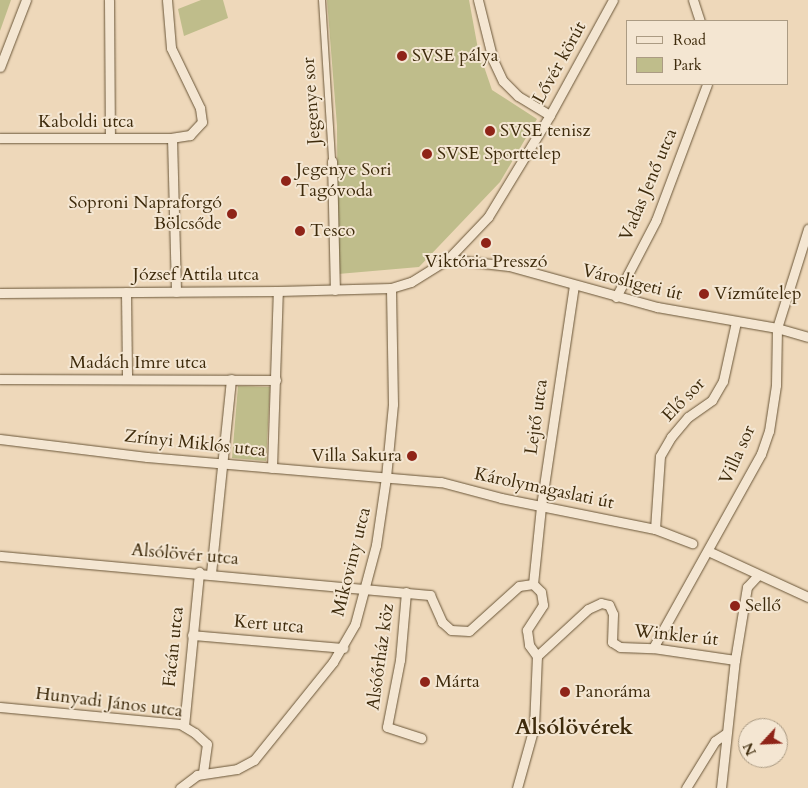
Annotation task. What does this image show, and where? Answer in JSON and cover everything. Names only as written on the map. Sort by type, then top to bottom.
[{"type":"street","points":[[0,67],[26,0]]},
{"type":"street","points":[[109,0],[110,138]]},
{"type":"street","name":"Kaboldi utca","points":[[0,138],[172,138],[190,135],[202,122],[200,108],[171,48],[167,0]]},
{"type":"street","name":"Jegenye sor","points":[[322,0],[332,161],[335,290]]},
{"type":"street","points":[[478,0],[493,60],[503,81],[518,96],[550,115]]},
{"type":"street","name":"Lővér körút","points":[[391,288],[411,282],[448,259],[488,217],[550,115],[613,0]]},
{"type":"street","points":[[693,0],[700,20]]},
{"type":"street","name":"Vadas Jenő utca","points":[[616,297],[656,220],[706,85]]},
{"type":"street","points":[[172,138],[176,292]]},
{"type":"street","name":"Villa sor","points":[[653,648],[761,454],[769,431],[776,385],[778,328],[808,229]]},
{"type":"street","name":"Városligeti út","points":[[448,259],[509,266],[616,297],[736,322],[778,328],[808,337]]},
{"type":"street","name":"Lejtő utca","points":[[533,584],[541,506],[574,286]]},
{"type":"street","name":"József Attila utca","points":[[0,292],[278,291],[391,288]]},
{"type":"street","name":"Mikoviny utca","points":[[180,788],[203,773],[237,769],[254,760],[343,648],[366,588],[386,476],[393,404],[391,288]]},
{"type":"street","points":[[272,468],[278,291]]},
{"type":"street","points":[[126,292],[127,379]]},
{"type":"street","name":"Elő sor","points":[[655,528],[660,456],[671,437],[688,418],[712,400],[723,381],[736,322]]},
{"type":"street","name":"Madách Imre utca","points":[[0,378],[276,380]]},
{"type":"street","points":[[211,573],[231,379]]},
{"type":"street","name":"Zrínyi Miklós utca","points":[[0,439],[272,468],[386,476]]},
{"type":"street","name":"Károlymagaslati út","points":[[386,476],[441,482],[541,506],[655,528],[692,543]]},
{"type":"street","points":[[708,551],[808,597]]},
{"type":"street","name":"Alsólövér utca","points":[[0,556],[366,588]]},
{"type":"street","name":"Fácán utca","points":[[184,726],[199,572]]},
{"type":"street","points":[[721,788],[725,734],[747,587],[758,575]]},
{"type":"street","points":[[366,588],[430,595],[442,622],[451,630],[470,631],[519,586],[533,584],[541,592],[543,605],[527,630],[529,645],[537,656],[534,727],[517,788]]},
{"type":"street","name":"Alsóőrház köz","points":[[406,592],[400,660],[387,727],[421,738]]},
{"type":"street","name":"Winkler út","points":[[537,656],[588,609],[601,603],[609,605],[613,614],[612,642],[620,647],[653,648],[735,660]]},
{"type":"street","name":"Kert utca","points":[[192,635],[343,648]]},
{"type":"street","name":"Hunyadi János utca","points":[[0,707],[184,726],[208,744],[204,749],[203,773]]},
{"type":"street","points":[[686,788],[715,741],[725,734]]},
{"type":"green space","points":[[0,0],[11,0],[0,31]]},
{"type":"green space","points":[[201,0],[223,0],[228,18],[184,36],[178,9]]},
{"type":"green space","name":"SVSE Sporttelep","points":[[327,0],[469,0],[478,49],[492,90],[537,119],[500,182],[419,267],[338,274],[337,126]]},
{"type":"green space","points":[[238,386],[270,387],[266,461],[232,458]]},
{"type":"place","name":"SVSE pálya","points":[[402,56]]},
{"type":"place","name":"SVSE tenisz","points":[[490,131]]},
{"type":"place","name":"SVSE Sporttelep","points":[[427,154]]},
{"type":"place","name":"Jegenye Sori Tagóvoda","points":[[286,181]]},
{"type":"place","name":"Soproni Napraforgó Bölcsőde","points":[[232,214]]},
{"type":"place","name":"Tesco","points":[[300,231]]},
{"type":"place","name":"Viktória Presszó","points":[[486,243]]},
{"type":"place","name":"Vízműtelep","points":[[704,294]]},
{"type":"place","name":"Villa Sakura","points":[[412,456]]},
{"type":"place","name":"Sellő","points":[[735,606]]},
{"type":"place","name":"Márta","points":[[425,682]]},
{"type":"place","name":"Panoráma","points":[[565,692]]},
{"type":"district","name":"Alsólövérek","points":[[574,728]]}]
